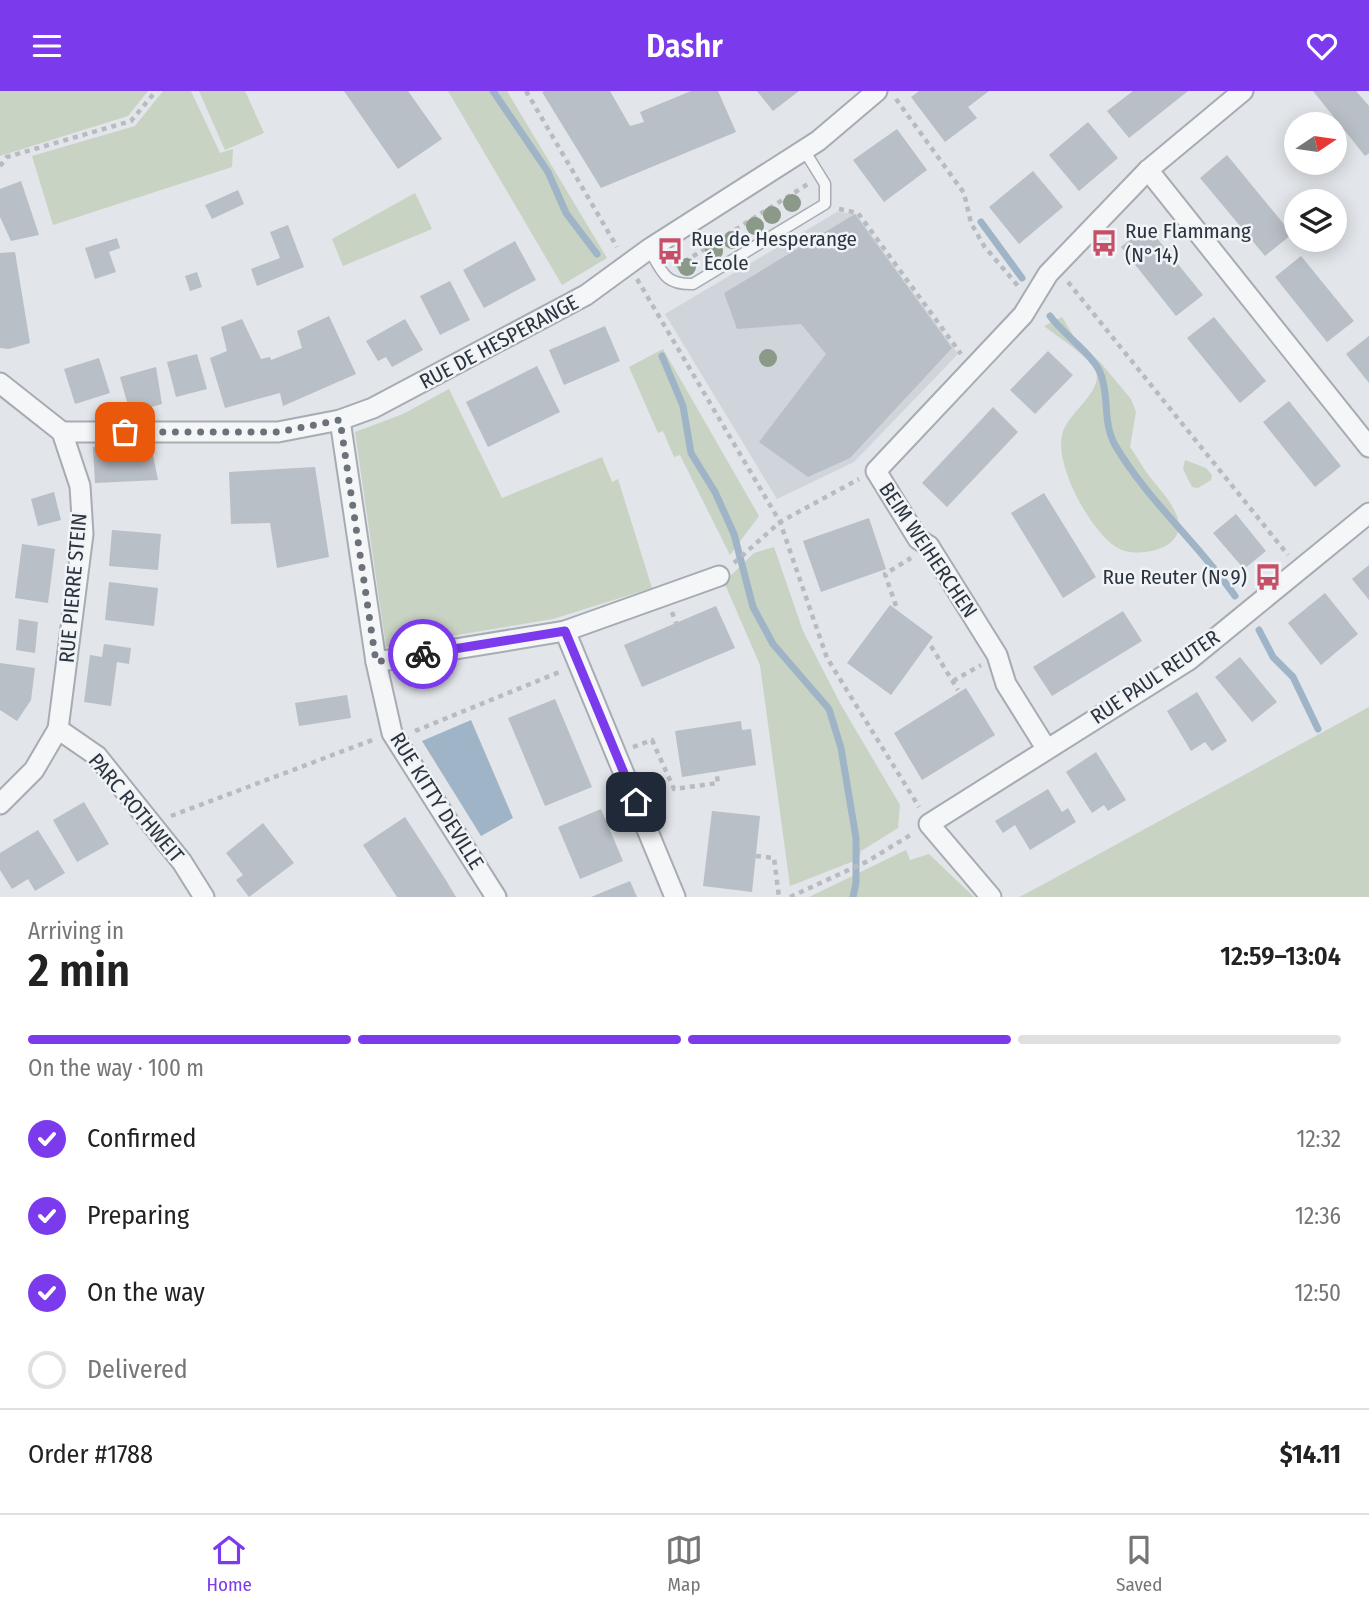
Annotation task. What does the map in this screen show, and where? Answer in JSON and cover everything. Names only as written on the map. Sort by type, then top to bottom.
[{"type":"street","name":"BEIM WEIHERCHEN","points":[[1046,748],[1006,684],[997,655],[929,547],[918,539],[876,471],[1023,315],[1048,274],[1147,170],[1242,91]]},
{"type":"street","name":"RUE DE HESPERANGE","points":[[62,432],[278,432],[340,420],[407,392],[586,295],[649,249],[804,150],[885,93]]},
{"type":"street","points":[[1147,170],[1369,447]]},
{"type":"street","points":[[0,383],[62,432]]},
{"type":"street","name":"RUE KITTY DEVILLE","points":[[340,420],[376,662],[392,733],[496,897]]},
{"type":"street","name":"RUE PIERRE STEIN","points":[[0,804],[34,770],[58,729],[83,534],[80,486],[62,432]]},
{"type":"street","name":"RUE PAUL REUTER","points":[[929,824],[1189,660],[1369,513]]},
{"type":"street","points":[[376,662],[565,631],[722,573]]},
{"type":"street","points":[[565,631],[675,897]]},
{"type":"street","name":"PARC ROTHWEIT","points":[[58,729],[97,757],[182,862],[204,897]]},
{"type":"street","points":[[929,824],[991,897]]},
{"type":"lane","points":[[649,249],[664,275],[676,285],[693,284],[825,204],[825,184],[804,150]]},
{"type":"path","points":[[0,166],[7,157],[131,121],[156,91]]},
{"type":"path","points":[[526,91],[620,251]]},
{"type":"path","points":[[885,93],[964,193],[971,223],[984,246],[1024,293]]},
{"type":"path","points":[[664,275],[820,177]]},
{"type":"path","points":[[825,204],[858,213],[972,368]]},
{"type":"path","points":[[637,278],[780,522],[827,658],[929,824],[868,861],[790,897]]},
{"type":"path","points":[[1068,282],[1300,569]]},
{"type":"path","points":[[722,573],[780,522],[876,471]]},
{"type":"path","points":[[896,607],[885,575],[913,557]]},
{"type":"path","points":[[931,646],[958,690]]},
{"type":"path","points":[[953,681],[997,655]]},
{"type":"path","points":[[166,818],[392,733],[419,731],[579,664]]},
{"type":"path","points":[[616,754],[652,740],[674,789],[718,783],[716,771]]},
{"type":"path","points":[[756,856],[774,858],[779,897]]},
{"type":"shaded area","points":[[837,212],[856,214],[958,354],[854,462],[777,499],[665,314]]},
{"type":"green space","points":[[0,91],[148,91],[128,116],[0,156]]},
{"type":"green space","points":[[163,91],[191,91],[220,153],[233,149],[232,167],[53,225],[32,156],[135,126]]},
{"type":"green space","points":[[199,91],[245,91],[264,133],[225,150]]},
{"type":"green space","points":[[448,91],[507,91],[607,258],[562,285]]},
{"type":"green space","points":[[415,193],[432,229],[343,266],[332,239]]},
{"type":"green space","points":[[1062,317],[1077,342],[1100,362],[1131,399],[1136,412],[1130,447],[1166,497],[1178,522],[1175,538],[1162,548],[1135,552],[1116,547],[1096,527],[1069,480],[1061,448],[1062,435],[1097,380],[1096,372],[1088,360],[1044,326]]},
{"type":"green space","points":[[663,349],[759,516],[730,555],[680,455],[674,457],[663,431],[658,433],[629,367]]},
{"type":"green space","points":[[449,389],[502,498],[602,457],[612,482],[618,479],[652,588],[553,619],[386,647],[355,432],[403,414]]},
{"type":"green space","points":[[1185,460],[1206,468],[1212,475],[1211,480],[1198,488],[1192,487],[1183,469]]},
{"type":"green space","points":[[774,547],[803,631],[841,705],[900,805],[898,828],[861,851],[859,859],[790,886],[760,665],[724,582],[754,553]]},
{"type":"green space","points":[[1369,707],[1369,897],[1019,897],[1029,892]]},
{"type":"green space","points":[[906,850],[910,860],[929,854],[974,897],[809,897]]},
{"type":"water","points":[[471,720],[513,818],[481,836],[422,741]]},
{"type":"building","points":[[344,91],[408,91],[442,139],[398,169]]},
{"type":"building","points":[[610,91],[630,126],[644,122],[640,112],[691,91],[718,91],[736,132],[601,188],[542,92]]},
{"type":"building","points":[[757,91],[799,91],[773,111]]},
{"type":"building","points":[[919,91],[989,91],[968,107],[977,118],[945,142],[911,97]]},
{"type":"building","points":[[1133,91],[1188,91],[1129,138],[1107,111]]},
{"type":"building","points":[[1313,91],[1356,91],[1369,106],[1369,153],[1365,156],[1348,135],[1348,112],[1330,112]]},
{"type":"building","points":[[1088,122],[1118,158],[1079,191],[1049,155]]},
{"type":"building","points":[[897,129],[927,170],[884,202],[853,160]]},
{"type":"building","points":[[1227,155],[1284,224],[1284,241],[1265,256],[1200,178]]},
{"type":"building","points":[[1033,171],[1063,207],[1019,244],[989,207]]},
{"type":"building","points":[[21,181],[39,235],[11,241],[0,217],[0,189]]},
{"type":"building","points":[[238,190],[244,204],[212,219],[205,205]]},
{"type":"building","points":[[855,214],[952,348],[850,458],[808,477],[759,442],[826,354],[801,324],[737,329],[724,293]]},
{"type":"building","points":[[288,225],[304,267],[257,286],[251,269],[280,258],[270,232]]},
{"type":"building","points":[[1147,226],[1203,295],[1176,316],[1121,247]]},
{"type":"building","points":[[117,238],[120,248],[109,252],[116,272],[95,279],[85,248]]},
{"type":"building","points":[[515,241],[536,280],[484,308],[463,270]]},
{"type":"building","points":[[15,252],[30,343],[9,349],[0,348],[0,253]]},
{"type":"building","points":[[1301,256],[1354,321],[1327,342],[1275,277]]},
{"type":"building","points":[[197,272],[202,287],[190,291],[185,276]]},
{"type":"building","points":[[450,281],[470,320],[440,335],[420,296]]},
{"type":"building","points":[[329,316],[356,374],[283,406],[280,393],[225,408],[210,358],[227,351],[221,327],[242,319],[261,359],[270,357],[271,360],[302,348],[297,331]]},
{"type":"building","points":[[1214,317],[1266,381],[1240,403],[1187,338]]},
{"type":"building","points":[[405,319],[423,350],[392,367],[386,357],[378,361],[366,341]]},
{"type":"building","points":[[605,326],[620,361],[564,385],[549,350]]},
{"type":"building","points":[[1369,336],[1369,383],[1346,354]]},
{"type":"building","points":[[1048,351],[1073,375],[1035,414],[1010,390]]},
{"type":"building","points":[[197,354],[207,389],[176,397],[167,362]]},
{"type":"building","points":[[99,358],[110,393],[75,404],[64,369]]},
{"type":"building","points":[[537,366],[560,412],[488,447],[466,402]]},
{"type":"building","points":[[156,367],[162,404],[130,413],[120,377]]},
{"type":"building","points":[[1289,401],[1341,466],[1315,487],[1263,422]]},
{"type":"building","points":[[993,407],[1018,432],[947,507],[922,483]]},
{"type":"building","points":[[151,445],[158,480],[95,483],[93,447]]},
{"type":"building","points":[[315,467],[329,557],[277,568],[270,523],[231,524],[229,472]]},
{"type":"building","points":[[54,492],[61,520],[38,526],[31,499]]},
{"type":"building","points":[[1044,493],[1096,577],[1063,598],[1011,513]]},
{"type":"building","points":[[1236,514],[1266,551],[1244,569],[1213,533]]},
{"type":"building","points":[[869,518],[886,569],[821,592],[803,541]]},
{"type":"building","points":[[112,530],[161,534],[158,570],[109,566]]},
{"type":"building","points":[[22,544],[55,549],[48,603],[15,598]]},
{"type":"building","points":[[1369,565],[1369,600],[1352,579]]},
{"type":"building","points":[[109,582],[158,588],[154,626],[105,620]]},
{"type":"building","points":[[1325,593],[1358,634],[1321,665],[1288,623]]},
{"type":"building","points":[[890,605],[933,637],[891,695],[847,663]]},
{"type":"building","points":[[716,606],[735,648],[642,687],[624,645]]},
{"type":"building","points":[[1123,611],[1142,641],[1052,696],[1033,667]]},
{"type":"building","points":[[19,619],[38,622],[35,653],[16,650]]},
{"type":"building","points":[[104,644],[131,648],[129,664],[117,662],[111,706],[84,702],[90,655],[102,657]]},
{"type":"building","points":[[1240,657],[1277,702],[1252,722],[1215,677]]},
{"type":"building","points":[[0,663],[35,668],[31,700],[17,721],[0,710]]},
{"type":"building","points":[[966,688],[995,735],[922,780],[894,733]]},
{"type":"building","points":[[1197,692],[1227,741],[1212,751],[1205,742],[1191,751],[1167,711]]},
{"type":"building","points":[[347,695],[351,718],[299,726],[295,703]]},
{"type":"building","points":[[555,699],[592,787],[545,806],[508,718]]},
{"type":"building","points":[[741,721],[742,730],[751,729],[756,765],[682,777],[675,731]]},
{"type":"building","points":[[1096,752],[1126,800],[1108,811],[1104,805],[1092,813],[1066,772]]},
{"type":"building","points":[[1048,789],[1062,812],[1068,808],[1076,822],[1030,850],[1015,825],[1003,833],[995,821]]},
{"type":"building","points":[[84,802],[109,844],[77,862],[53,820]]},
{"type":"building","points":[[601,809],[623,861],[580,879],[558,827]]},
{"type":"building","points":[[712,811],[760,816],[752,892],[703,886]]},
{"type":"building","points":[[405,817],[456,897],[397,897],[363,845]]},
{"type":"building","points":[[263,823],[294,863],[249,897],[236,880],[243,875],[226,853]]},
{"type":"building","points":[[38,830],[65,873],[35,891],[28,879],[12,889],[0,870],[0,853]]},
{"type":"building","points":[[630,881],[637,897],[591,897]]},
{"type":"waterway","points":[[493,91],[548,172],[566,213],[597,254]]},
{"type":"waterway","points":[[981,222],[1022,278]]},
{"type":"waterway","points":[[1050,316],[1091,358],[1100,372],[1111,436],[1128,465],[1235,596]]},
{"type":"waterway","points":[[662,356],[683,406],[691,453],[715,492],[734,534],[753,607],[773,644],[829,709],[841,748],[856,838],[856,883],[853,897]]},
{"type":"waterway","points":[[1259,630],[1273,657],[1293,677],[1318,729]]},
{"type":"way so far","points":[[125,432],[278,432],[340,420],[376,662],[423,654]]},
{"type":"place","name":"Rue Flammang (N°14)","points":[[1104,243]]},
{"type":"place","name":"Rue de Hesperange - École","points":[[670,251]]},
{"type":"place","name":"Rue Reuter (N°9)","points":[[1268,577]]},
{"type":"route","points":[[423,654],[565,631],[636,802]]}]
